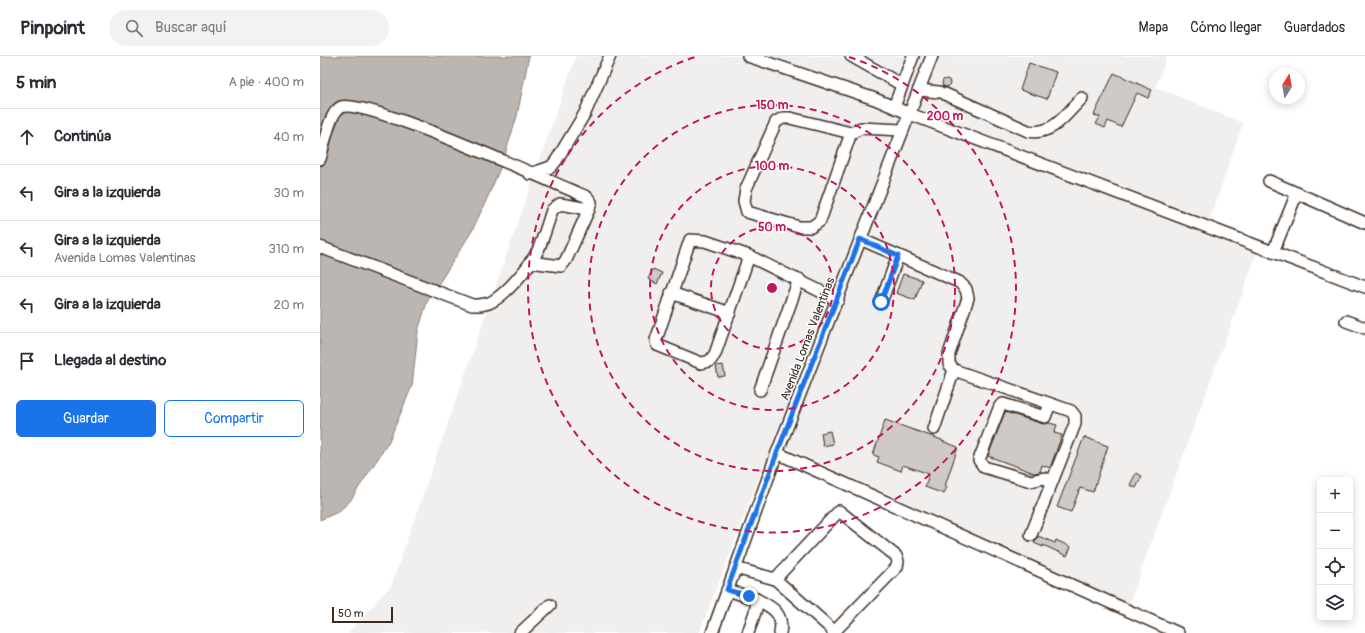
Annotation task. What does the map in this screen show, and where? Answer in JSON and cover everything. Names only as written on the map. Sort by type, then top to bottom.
[{"type":"street","points":[[530,174],[550,167],[556,161],[585,113],[610,56]]},
{"type":"street","points":[[748,56],[875,99],[910,114],[1365,287]]},
{"type":"street","points":[[852,56],[902,85]]},
{"type":"street","points":[[894,107],[913,56]]},
{"type":"street","name":"Avenida Lomas Valentinas","points":[[712,633],[777,453],[932,56]]},
{"type":"street","points":[[919,90],[942,93],[1035,133],[1045,131],[1055,126],[1082,98]]},
{"type":"street","points":[[320,159],[333,113],[341,107],[349,106],[365,109],[435,133],[588,197],[591,202],[589,209],[566,260],[561,266],[530,262]]},
{"type":"street","points":[[851,133],[820,220],[811,227],[799,227],[747,212],[744,201],[746,189],[776,122],[783,118],[790,118],[851,133],[861,128],[902,130]]},
{"type":"street","points":[[1269,181],[1365,223]]},
{"type":"street","points":[[1273,252],[1296,193]]},
{"type":"street","points":[[320,247],[472,305],[481,305],[492,302],[504,293],[530,262],[539,249],[552,210],[556,206],[560,204],[589,209]]},
{"type":"street","points":[[860,239],[960,282],[966,289],[968,298],[948,354],[949,364],[954,370],[1071,411],[1075,416],[1075,424],[1031,535]]},
{"type":"street","points":[[749,256],[715,354],[710,361],[700,363],[662,348],[656,344],[671,293],[690,240],[705,241],[749,256],[838,300]]},
{"type":"street","points":[[881,302],[898,256]]},
{"type":"street","points":[[760,390],[799,280]]},
{"type":"street","points":[[671,293],[730,313]]},
{"type":"street","points":[[1346,321],[1365,328]]},
{"type":"street","points":[[934,429],[954,370]]},
{"type":"street","points":[[1050,404],[1045,417],[1003,404],[1000,406],[979,460],[984,467],[1031,481],[1044,478],[1052,481]]},
{"type":"street","points":[[777,453],[1178,633]]},
{"type":"street","points":[[735,568],[775,579],[834,632],[897,567],[898,561],[896,556],[839,511],[775,579]]},
{"type":"street","points":[[727,590],[756,599],[777,612],[781,622],[780,633]]},
{"type":"street","points":[[748,633],[756,608],[756,599]]},
{"type":"street","points":[[520,633],[550,605]]},
{"type":"shaded area","points":[[320,56],[529,56],[517,116],[503,161],[472,231],[427,302],[418,331],[412,386],[388,443],[350,501],[338,512],[320,520]]},
{"type":"shaded area","points":[[576,56],[1167,56],[1156,87],[1243,123],[1206,231],[1257,253],[1129,604],[773,442],[699,633],[347,633],[391,586]]},
{"type":"building","points":[[1029,63],[1056,72],[1047,99],[1020,90]]},
{"type":"building","points":[[1114,73],[1152,90],[1148,98],[1137,93],[1121,127],[1108,121],[1105,128],[1096,124],[1100,117],[1094,115]]},
{"type":"building","points":[[946,79],[949,80],[949,86],[946,87],[943,86],[942,83],[943,80]]},
{"type":"building","points":[[653,269],[662,273],[657,284],[648,279]]},
{"type":"building","points":[[903,274],[922,280],[915,300],[896,293]]},
{"type":"building","points":[[723,365],[725,376],[718,377],[716,366]]},
{"type":"building","points":[[1005,412],[1043,424],[1049,423],[1057,425],[1054,433],[1062,435],[1050,468],[1042,465],[1040,472],[1034,473],[988,456]]},
{"type":"building","points":[[885,420],[958,447],[945,486],[947,486],[944,494],[925,487],[929,474],[903,465],[901,471],[877,462],[879,457],[873,455]]},
{"type":"building","points":[[830,431],[833,444],[823,446],[821,433]]},
{"type":"building","points":[[1084,437],[1108,446],[1093,492],[1080,488],[1071,512],[1057,507]]},
{"type":"building","points":[[1136,473],[1142,476],[1136,488],[1130,485]]},
{"type":"building","points":[[1038,536],[1055,543],[1056,540],[1071,547],[1067,556],[1043,545],[1043,547],[1034,543]]},
{"type":"route","points":[[749,596],[727,590],[777,453],[838,300],[860,239],[898,256],[881,302]]}]
